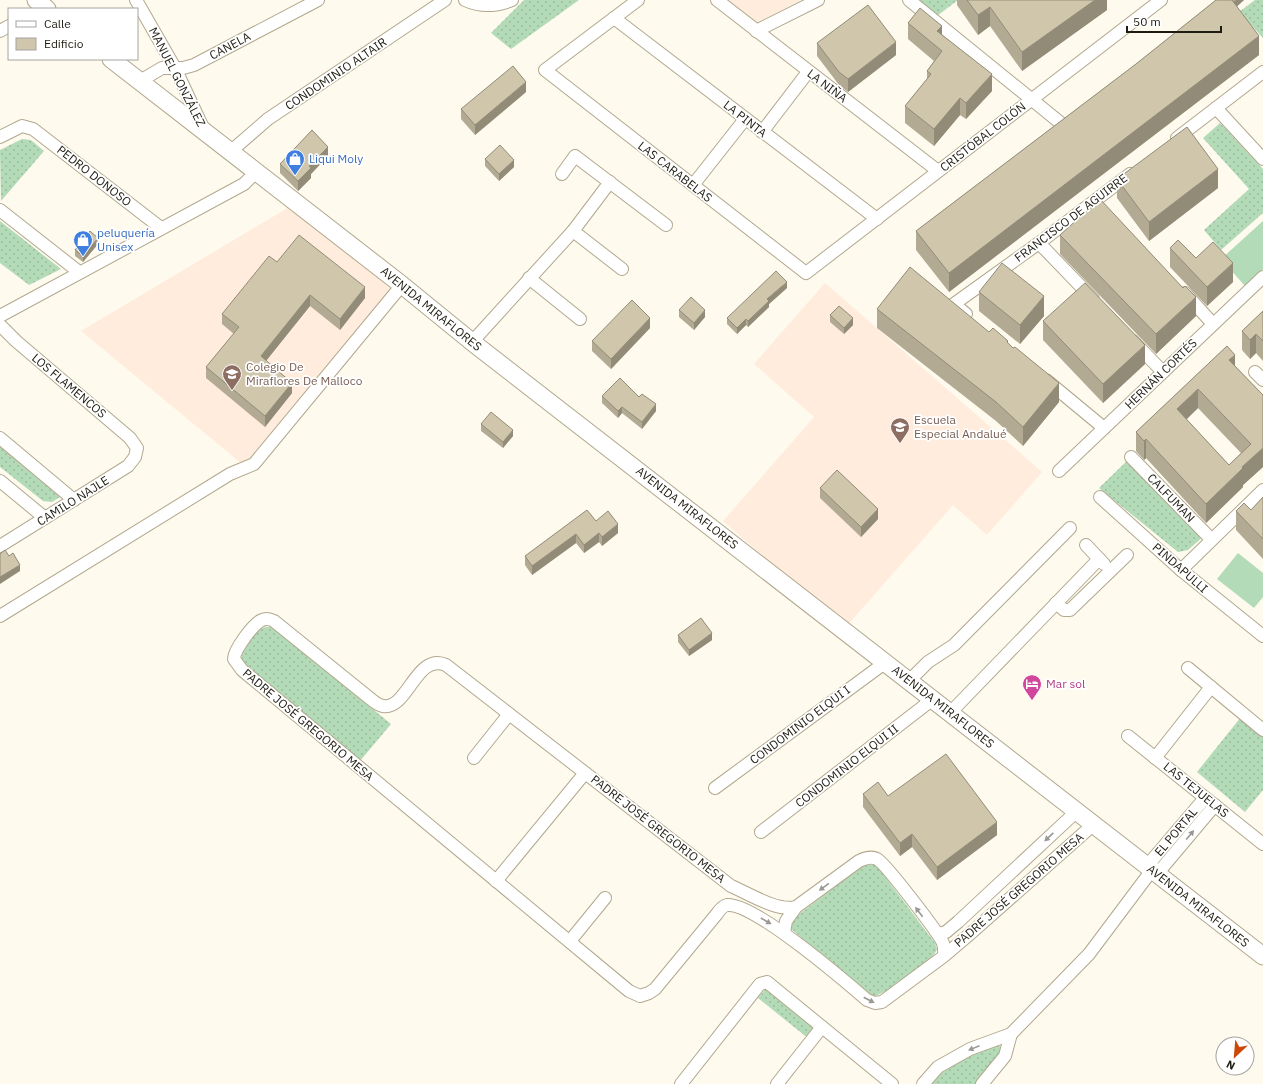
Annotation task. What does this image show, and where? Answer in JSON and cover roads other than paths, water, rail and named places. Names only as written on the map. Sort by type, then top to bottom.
[{"type":"main road","name":"AVENIDA MIRAFLORES","points":[[112,60],[402,285],[472,342],[1263,956]]},
{"type":"street","name":"MANUEL GONZÁLEZ","points":[[136,0],[174,68],[206,133]]},
{"type":"street","name":"CANELA","points":[[140,81],[158,69],[183,68],[194,65],[318,0]]},
{"type":"street","name":"CONDOMINIO ALTAIR","points":[[230,152],[268,119],[445,0]]},
{"type":"street","points":[[465,0],[487,5],[497,5],[512,0]]},
{"type":"street","points":[[614,18],[638,0]]},
{"type":"street","name":"LA NIÑA","points":[[717,0],[808,72],[938,171]]},
{"type":"street","points":[[756,31],[818,0]]},
{"type":"street","points":[[909,0],[1064,125]]},
{"type":"street","name":"CRISTÓBAL COLÓN","points":[[806,273],[1032,99],[1151,2]]},
{"type":"street","name":"LAS CARABELAS","points":[[614,18],[545,70],[806,273]]},
{"type":"street","name":"LA PINTA","points":[[614,18],[877,219]]},
{"type":"street","points":[[762,132],[808,72]]},
{"type":"street","points":[[1165,147],[1263,73]]},
{"type":"street","points":[[1216,108],[1263,158]]},
{"type":"street","points":[[693,185],[745,119]]},
{"type":"street","name":"PEDRO DONOSO","points":[[0,137],[16,128],[25,126],[37,131],[161,228]]},
{"type":"street","points":[[562,174],[575,156],[666,225]]},
{"type":"street","name":"FRANCISCO DE AGUIRRE","points":[[978,324],[954,304],[1039,243],[1140,166]]},
{"type":"street","points":[[0,316],[244,184],[256,172]]},
{"type":"street","points":[[472,342],[573,230],[610,182]]},
{"type":"street","points":[[1096,200],[1106,211]]},
{"type":"street","points":[[0,210],[79,272]]},
{"type":"street","points":[[573,230],[622,269]]},
{"type":"street","points":[[1039,243],[1103,309]]},
{"type":"street","name":"HERNÁN CORTÉS","points":[[1059,471],[1263,277]]},
{"type":"street","points":[[529,278],[580,319]]},
{"type":"street","points":[[0,616],[230,474],[254,464],[402,285]]},
{"type":"street","points":[[1178,286],[1213,324]]},
{"type":"street","name":"LOS FLAMENCOS","points":[[0,325],[16,341],[130,438],[137,448]]},
{"type":"street","points":[[1123,330],[1163,372]]},
{"type":"street","points":[[1038,373],[1104,428]]},
{"type":"street","points":[[0,438],[74,500]]},
{"type":"street","name":"CAMILO NAJLE","points":[[0,546],[128,466],[135,457],[137,448]]},
{"type":"street","name":"CALFUMAN","points":[[1131,457],[1212,539]]},
{"type":"street","points":[[0,481],[45,518]]},
{"type":"street","points":[[1181,570],[1263,490]]},
{"type":"street","name":"PINDAPULLI","points":[[1100,497],[1181,570],[1263,636]]},
{"type":"street","points":[[909,681],[928,662],[954,645],[1070,528]]},
{"type":"street","points":[[1086,545],[1111,571]]},
{"type":"street","points":[[1056,603],[1064,610],[1070,610],[1127,555]]},
{"type":"street","points":[[950,713],[1099,559]]},
{"type":"street","name":"PADRE JOSÉ GREGORIO MESA","points":[[796,907],[782,908],[731,886],[509,714],[456,671],[440,662],[434,663],[425,668],[395,703],[388,706],[380,704],[277,622],[271,620],[265,619],[257,623],[234,655],[236,664],[242,670],[629,991],[643,996],[655,989],[723,907],[730,905],[755,915],[784,933],[867,1000],[874,1003],[882,1002],[944,956],[1094,824]]},
{"type":"street","name":"CONDOMINIO ELQUI I","points":[[715,788],[886,662]]},
{"type":"street","points":[[1188,668],[1263,730]]},
{"type":"street","points":[[1155,758],[1211,687]]},
{"type":"street","name":"CONDOMINIO ELQUI II","points":[[761,832],[933,699]]},
{"type":"street","points":[[474,758],[509,714]]},
{"type":"street","name":"LAS TEJUELAS","points":[[1128,736],[1263,844]]},
{"type":"street","name":"PADRE JOSÉ GREGORIO MESA","points":[[496,881],[585,773]]},
{"type":"street","name":"EL PORTAL","points":[[1152,870],[1205,798]]},
{"type":"street","name":"EL PORTAL","points":[[1152,870],[1215,805]]},
{"type":"street","name":"PADRE JOSÉ GREGORIO MESA","points":[[938,934],[946,932],[958,922],[1077,811]]},
{"type":"street","name":"PADRE JOSÉ GREGORIO MESA","points":[[784,933],[786,921],[796,907],[859,861],[867,858],[873,858],[883,864],[938,934],[944,946],[944,956]]},
{"type":"street","points":[[923,1084],[938,1067],[970,1049],[1011,1034],[1089,954],[1152,870]]},
{"type":"street","name":"PADRE JOSÉ GREGORIO MESA","points":[[730,905],[731,886]]},
{"type":"street","points":[[570,941],[605,898]]},
{"type":"street","points":[[680,1084],[760,984],[767,982],[822,1027],[885,1082]]},
{"type":"street","points":[[777,1084],[822,1027]]},
{"type":"street","points":[[982,1084],[1005,1056],[1011,1034]]},
{"type":"place","name":"Liqui Moly","points":[[295,176]]},
{"type":"place","name":"peluquería Unisex","points":[[83,257]]},
{"type":"place","name":"Colegio De Miraflores De Malloco","points":[[232,391]]},
{"type":"place","name":"Escuela Especial Andalué","points":[[900,444]]},
{"type":"place","name":"Mar sol","points":[[1032,701]]}]
